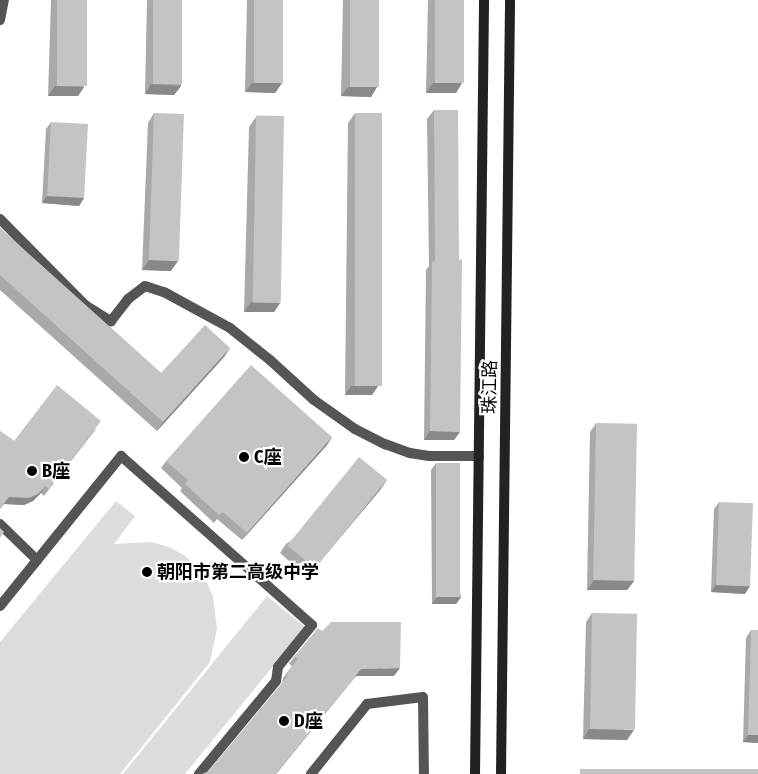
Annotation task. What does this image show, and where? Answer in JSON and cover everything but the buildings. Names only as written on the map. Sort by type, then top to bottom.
[{"type":"main road","name":"珠江路","points":[[475,774],[484,0]]},
{"type":"main road","name":"珠江路","points":[[501,774],[510,0]]},
{"type":"street","points":[[0,20],[4,0]]},
{"type":"street","points":[[0,219],[85,305],[111,321],[128,299],[145,286],[164,292],[230,328],[270,360],[314,400],[355,429],[385,444],[410,453],[430,456],[479,456]]},
{"type":"street","points":[[0,606],[121,456],[312,625],[278,667],[276,681],[202,773]]},
{"type":"street","points":[[0,524],[38,560]]},
{"type":"street","points":[[311,774],[367,704],[422,698],[424,774]]},
{"type":"shaded area","points":[[116,501],[135,516],[114,544],[151,542],[169,547],[184,555],[197,568],[206,581],[213,596],[217,628],[210,662],[120,774],[0,774],[0,642]]},
{"type":"shaded area","points":[[267,596],[305,627],[185,774],[123,774]]},
{"type":"place","name":"C座","points":[[244,457]]},
{"type":"place","name":"B座","points":[[32,471]]},
{"type":"place","name":"朝阳市第二高级中学","points":[[147,572]]},
{"type":"place","name":"D座","points":[[284,721]]}]
